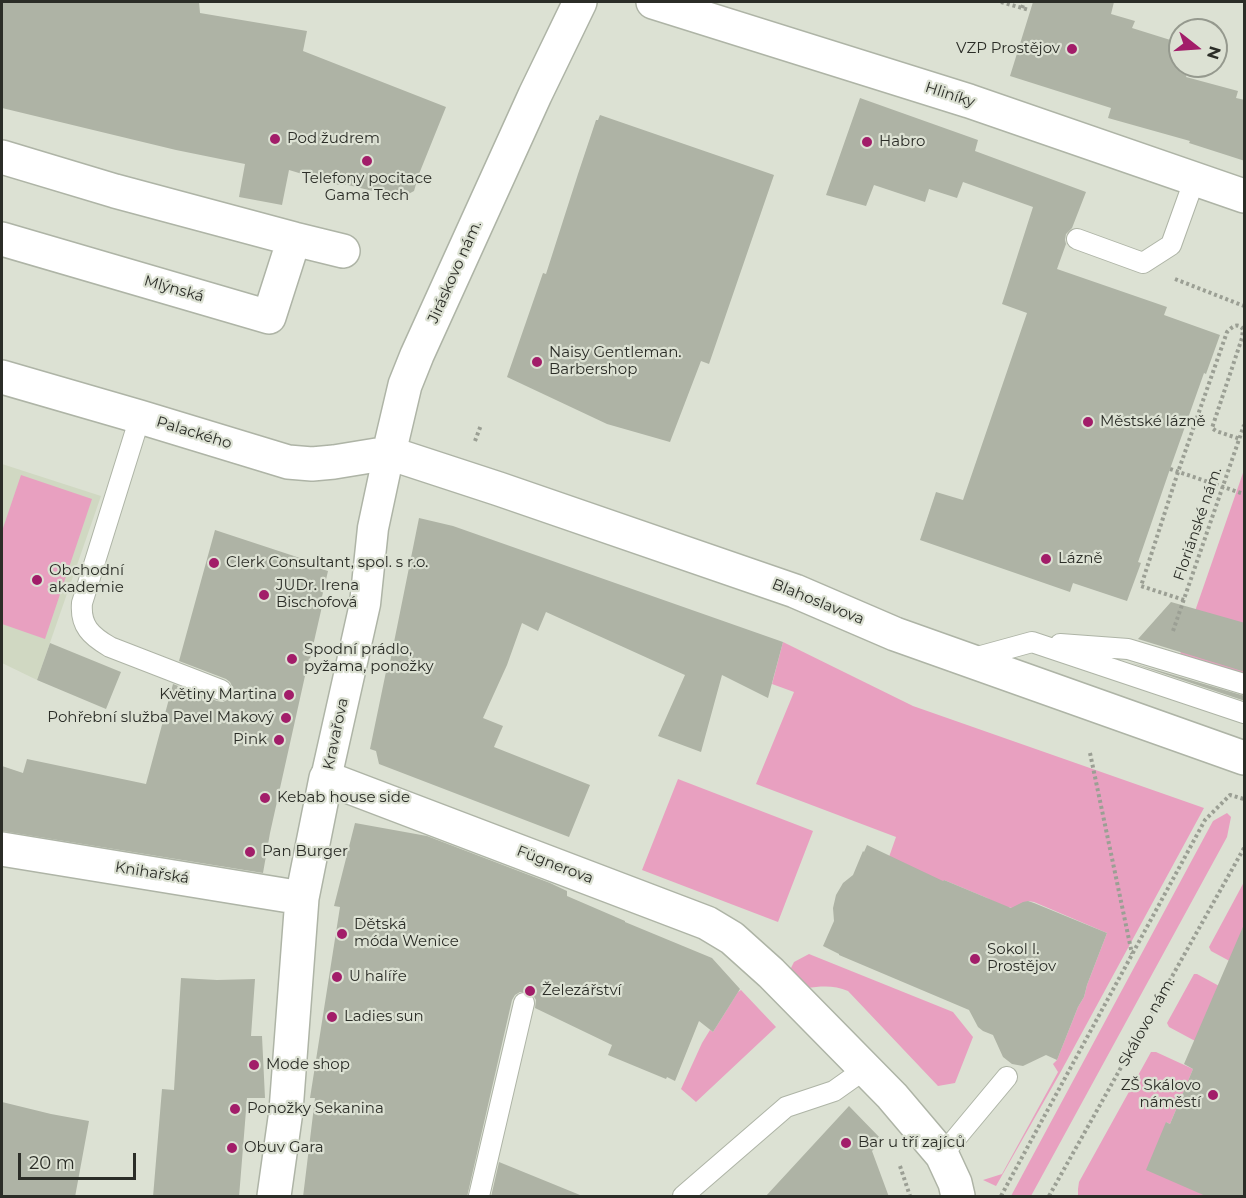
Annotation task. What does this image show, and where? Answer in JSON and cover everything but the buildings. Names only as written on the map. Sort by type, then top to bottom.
[{"type":"street","name":"Jiráskovo nám.","points":[[388,453],[405,385],[417,355],[535,95],[580,2]]},
{"type":"street","name":"Hliníky","points":[[653,2],[969,101],[1245,196]]},
{"type":"street","points":[[2,157],[115,191],[343,251]]},
{"type":"street","name":"Mlýnská","points":[[2,239],[269,317],[294,239]]},
{"type":"street","name":"Palackého","points":[[2,377],[288,462],[312,464],[388,453]]},
{"type":"street","name":"Blahoslavova","points":[[388,453],[795,591],[894,634],[1245,758]]},
{"type":"street","name":"Kravařova","points":[[274,1197],[286,1111],[302,898],[364,604],[373,528],[388,453]]},
{"type":"street","name":"Fügnerova","points":[[326,778],[707,924],[732,938],[771,973],[865,1069]]},
{"type":"street","name":"Knihařská","points":[[2,849],[302,898]]},
{"type":"street","points":[[865,1069],[892,1096],[942,1155],[955,1183],[958,1197]]},
{"type":"lane","points":[[1077,239],[1143,263],[1172,245],[1195,178]]},
{"type":"lane","points":[[140,417],[82,603],[81,616],[96,640],[110,648],[221,690]]},
{"type":"lane","points":[[1032,642],[1245,712]]},
{"type":"lane","points":[[969,659],[1032,642],[1128,649],[1245,684]]},
{"type":"lane","points":[[479,1197],[524,1003]]},
{"type":"lane","points":[[683,1197],[786,1107],[834,1091],[865,1069]]},
{"type":"lane","points":[[942,1155],[1007,1077]]},
{"type":"path","points":[[1001,2],[1029,10]]},
{"type":"path","points":[[1022,8],[1024,2]]},
{"type":"path","points":[[1143,263],[1162,275],[1245,306]]},
{"type":"path","points":[[1184,600],[1141,586],[1227,332],[1236,325],[1243,329],[1242,338],[1212,428],[1240,439]]},
{"type":"path","points":[[474,445],[481,425]]},
{"type":"path","name":"Floriánské nám.","points":[[1173,632],[1245,425]]},
{"type":"path","points":[[1170,469],[1245,494]]},
{"type":"path","points":[[1090,753],[1132,954]]},
{"type":"path","points":[[1000,1197],[1205,820],[1230,795]]},
{"type":"path","name":"Skálovo nám.","points":[[1049,1197],[1245,848]]},
{"type":"shaded area","name":"Obchodní akademie","points":[[2,464],[101,496],[37,680],[2,663]]},
{"type":"shaded area","points":[[1244,470],[1244,687],[1177,663]]},
{"type":"shaded area","name":"Obchodní akademie","points":[[21,475],[92,499],[45,639],[2,624],[2,531]]},
{"type":"shaded area","points":[[783,642],[913,706],[1204,808],[996,1186],[983,1180],[1002,1174],[1058,1072],[1053,1064],[1057,1060],[1084,997],[1107,933],[1034,902],[1028,901],[1014,909],[1009,907],[1007,909],[987,898],[944,880],[943,882],[889,857],[896,837],[756,784],[794,692],[772,684]]},
{"type":"shaded area","points":[[678,779],[813,831],[778,922],[642,870]]},
{"type":"shaded area","points":[[1227,813],[1231,817],[1227,837],[1031,1196],[1011,1196],[1213,821]]},
{"type":"shaded area","points":[[1244,882],[1244,947],[1237,965],[1211,951],[1209,947]]},
{"type":"shaded area","points":[[809,954],[953,1012],[973,1037],[955,1083],[938,1086],[848,991],[828,986],[807,988],[790,970],[794,962]]},
{"type":"shaded area","points":[[1194,974],[1221,987],[1197,1042],[1169,1027],[1167,1023]]},
{"type":"shaded area","points":[[741,990],[776,1027],[696,1102],[681,1089],[702,1043],[710,1030],[713,1032]]},
{"type":"shaded area","points":[[1151,1052],[1156,1052],[1193,1069],[1170,1124],[1166,1122],[1208,1196],[1078,1196],[1079,1182]]},
{"type":"place","name":"VZP Prostějov","points":[[1072,49]]},
{"type":"place","name":"Pod žudrem","points":[[275,139]]},
{"type":"place","name":"Habro","points":[[867,142]]},
{"type":"place","name":"Telefony pocitace Gama Tech","points":[[367,161]]},
{"type":"place","name":"Naisy Gentleman. Barbershop","points":[[537,362]]},
{"type":"place","name":"Městské lázně","points":[[1088,422]]},
{"type":"place","name":"Lázně","points":[[1046,559]]},
{"type":"place","name":"Clerk Consultant, spol. s r.o.","points":[[214,563]]},
{"type":"place","name":"Obchodní akademie","points":[[37,580]]},
{"type":"place","name":"JUDr. Irena Bischofová","points":[[264,595]]},
{"type":"place","name":"Spodní prádlo, pyžama, ponožky","points":[[292,659]]},
{"type":"place","name":"Květiny Martina","points":[[289,695]]},
{"type":"place","name":"Pohřební služba Pavel Makový","points":[[286,718]]},
{"type":"place","name":"Pink","points":[[279,740]]},
{"type":"place","name":"Kebab house side","points":[[265,798]]},
{"type":"place","name":"Pan Burger","points":[[250,852]]},
{"type":"place","name":"Dětská móda Wenice","points":[[342,934]]},
{"type":"place","name":"Sokol I. Prostějov","points":[[975,959]]},
{"type":"place","name":"U halíře","points":[[337,977]]},
{"type":"place","name":"Železářství","points":[[530,991]]},
{"type":"place","name":"Ladies sun","points":[[332,1017]]},
{"type":"place","name":"Mode shop","points":[[254,1065]]},
{"type":"place","name":"ZŠ Skálovo náměstí","points":[[1213,1095]]},
{"type":"place","name":"Ponožky Sekanina","points":[[235,1109]]},
{"type":"place","name":"Bar u tří zajíců","points":[[846,1143]]},
{"type":"place","name":"Obuv Gara","points":[[232,1148]]}]
